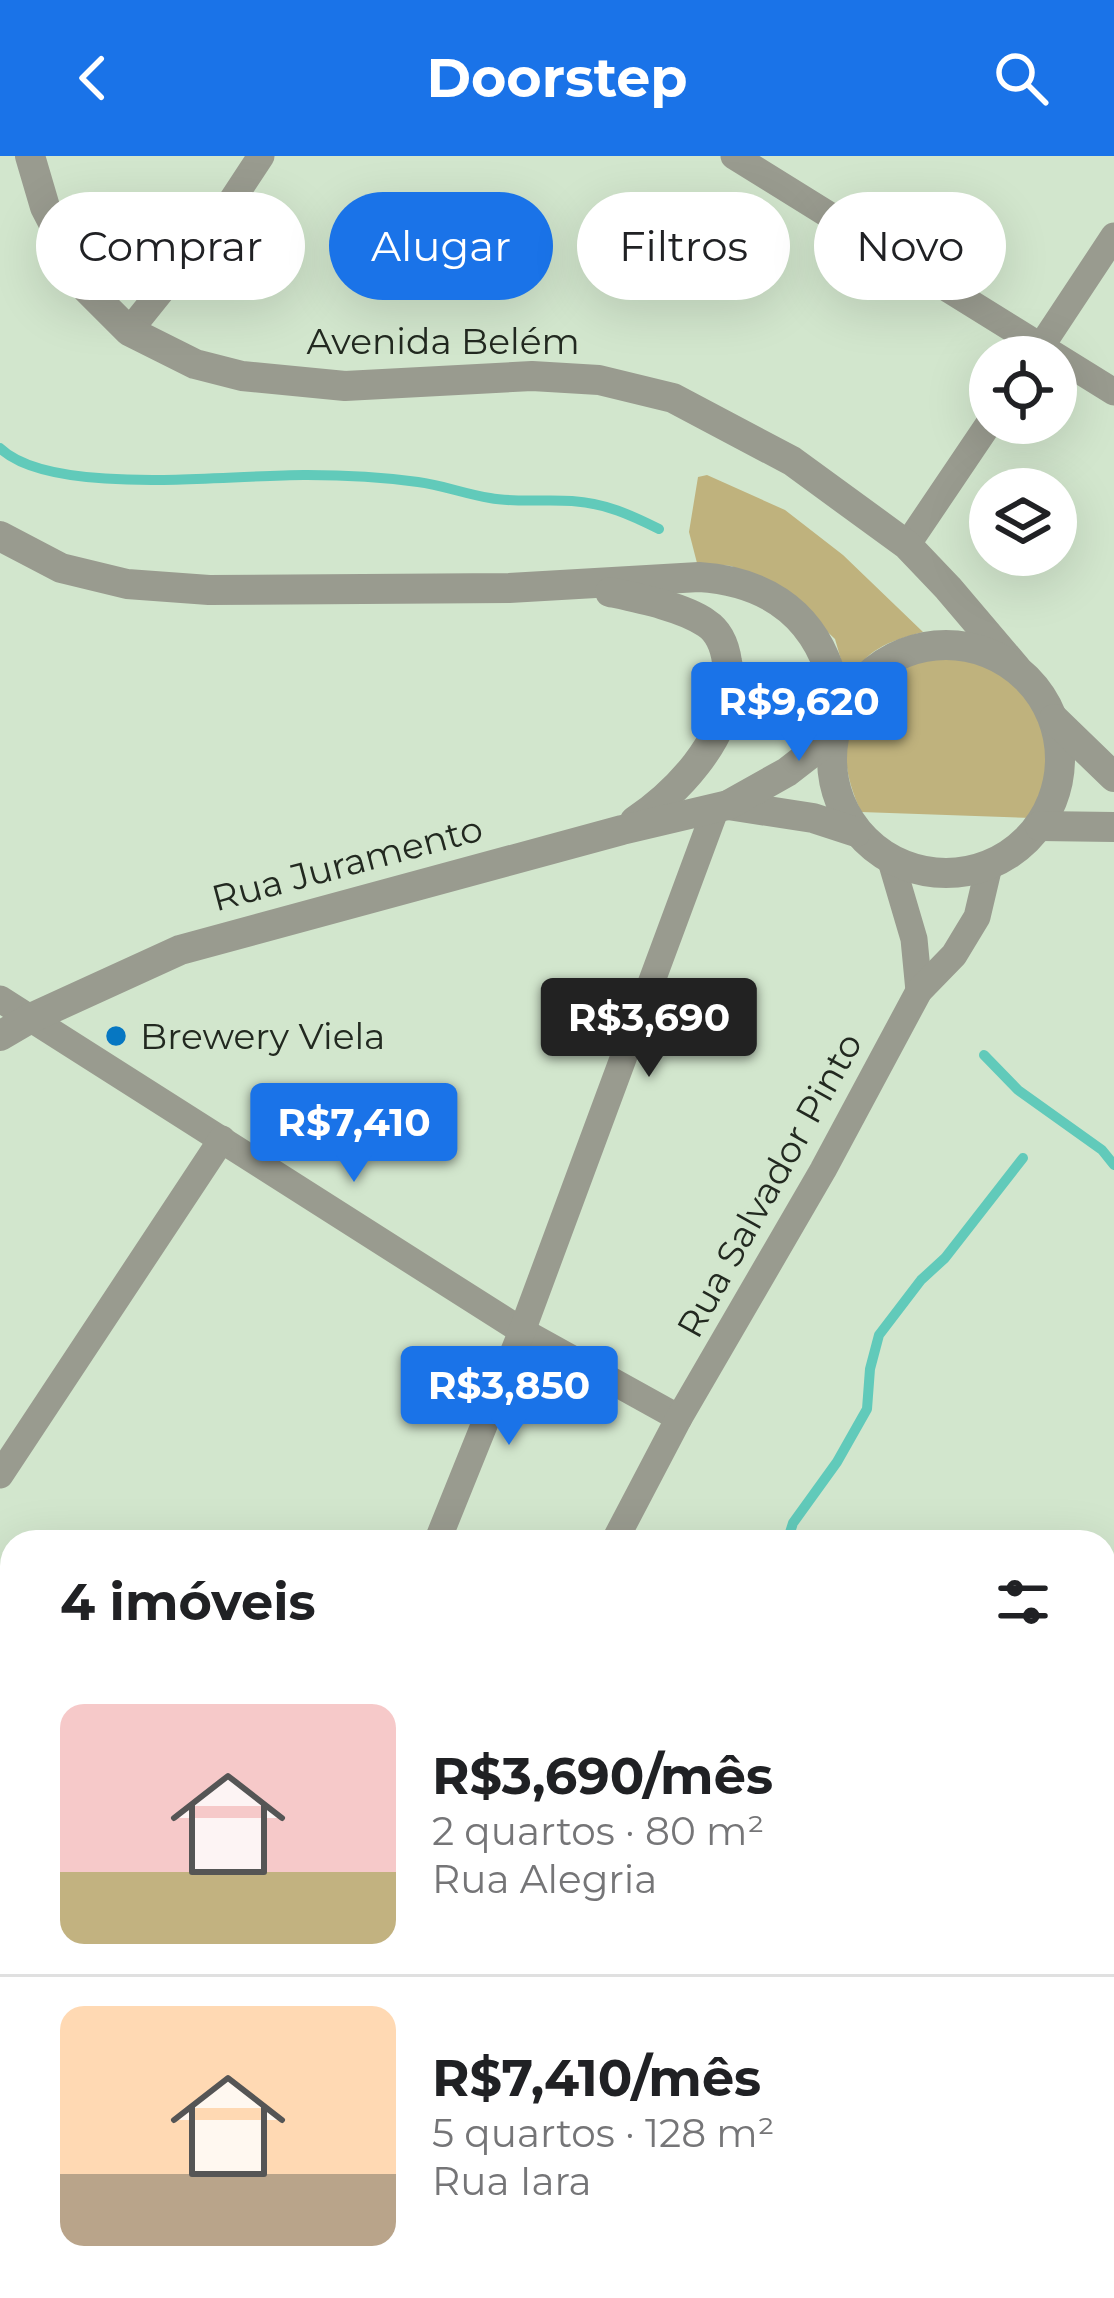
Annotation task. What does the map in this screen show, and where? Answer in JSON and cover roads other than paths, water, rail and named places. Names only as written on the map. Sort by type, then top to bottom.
[{"type":"street","name":"Avenida Belém","points":[[30,156],[45,207],[88,290],[129,331],[195,364],[242,376],[345,386],[532,376],[599,380],[673,398],[792,461],[907,545],[1016,668]]},
{"type":"street","points":[[129,331],[223,214],[261,156]]},
{"type":"street","points":[[734,156],[1014,336]]},
{"type":"street","points":[[1047,336],[1114,236]]},
{"type":"street","points":[[1077,372],[1114,392]]},
{"type":"street","points":[[907,545],[975,444]]},
{"type":"street","points":[[0,536],[62,568],[127,584],[230,590],[508,588],[699,577],[759,588],[806,626],[830,669],[836,726],[832,773],[839,805],[856,832],[891,861],[940,874],[989,866],[1017,849],[1040,826],[1056,792],[1061,755],[1054,719]]},
{"type":"street","points":[[568,584],[651,601],[705,622],[725,651],[732,686],[722,719],[704,752],[665,800],[622,830]]},
{"type":"street","points":[[836,726],[863,680],[897,656],[938,645],[979,649],[1032,682],[1054,719],[1114,777]]},
{"type":"street","name":"Rua Juramento","points":[[0,1036],[196,944],[722,806],[787,772],[836,726]]},
{"type":"street","points":[[441,1530],[722,806]]},
{"type":"street","name":"Rua Juramento","points":[[722,806],[812,818],[856,832]]},
{"type":"street","points":[[1040,826],[1114,827]]},
{"type":"street","points":[[891,861],[914,939],[919,991]]},
{"type":"street","name":"Rua Salvador Pinto","points":[[620,1530],[679,1418],[824,1170],[919,991],[954,956],[977,916],[989,866]]},
{"type":"street","points":[[0,1000],[522,1330],[679,1418]]},
{"type":"street","points":[[0,1475],[222,1139]]},
{"type":"waterway","points":[[0,448],[25,463],[60,473],[146,480],[307,475],[391,479],[500,499],[596,504],[659,529]]},
{"type":"waterway","points":[[984,1055],[1018,1090],[1102,1150],[1114,1165]]},
{"type":"waterway","points":[[791,1530],[867,1409],[879,1335],[1023,1158]]},
{"type":"place","name":"Brewery Viela","points":[[116,1036]]}]
